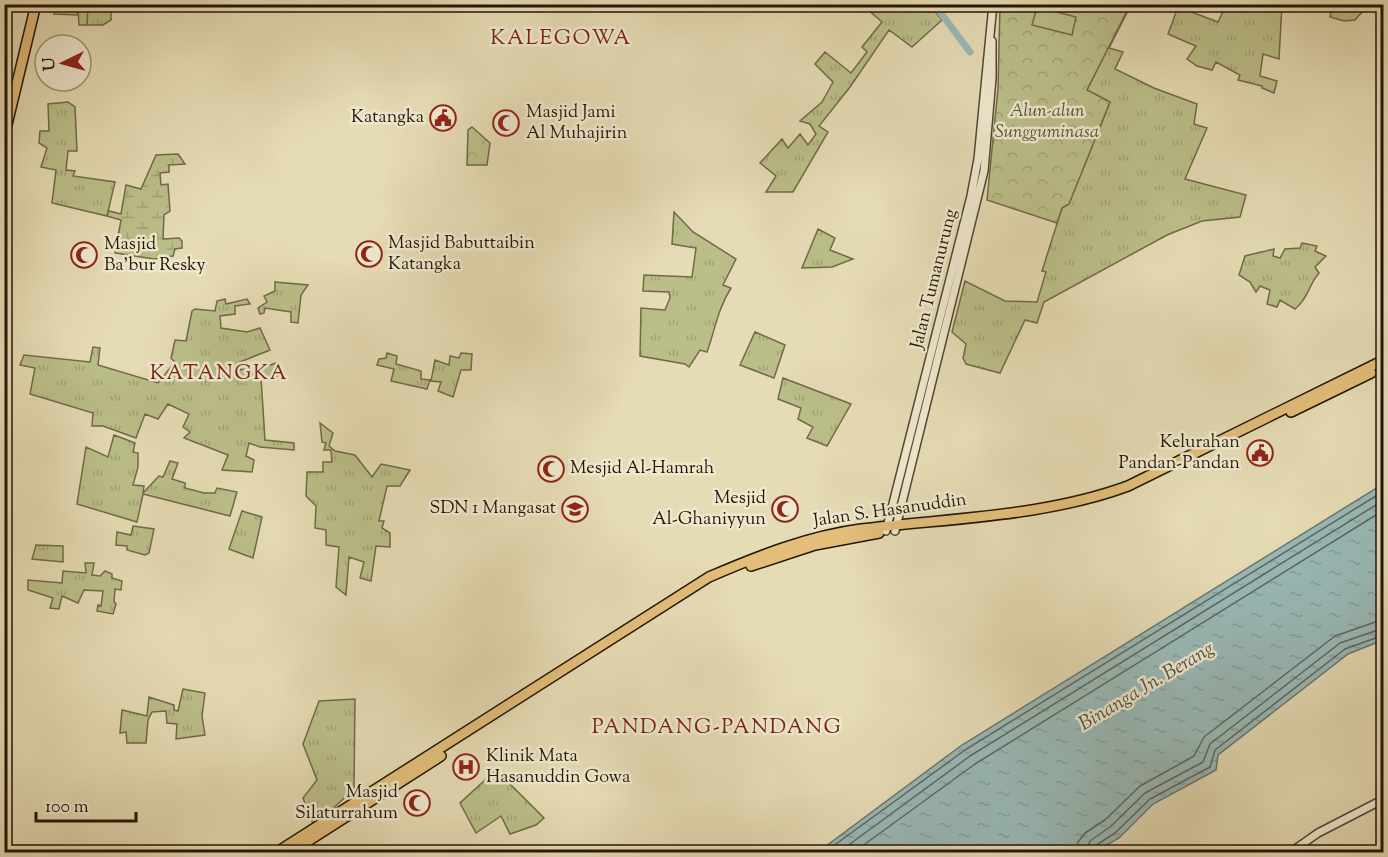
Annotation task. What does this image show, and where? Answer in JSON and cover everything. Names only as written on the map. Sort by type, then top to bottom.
[{"type":"main road","points":[[4,136],[36,4]]},
{"type":"main road","name":"Jalan S. Hasanuddin","points":[[291,852],[659,611],[712,582],[754,564],[815,545],[891,528],[1033,508],[1105,494],[1154,473],[1383,360]]},
{"type":"main road","name":"Jalan S. Hasanuddin","points":[[891,528],[1033,512],[1130,491],[1383,367]]},
{"type":"main road","name":"Jalan S. Hasanuddin","points":[[277,852],[405,776]]},
{"type":"street","name":"Jalan Tumanurung","points":[[891,528],[971,196],[978,159],[993,4]]},
{"type":"street","points":[[1291,852],[1318,833],[1383,799]]},
{"type":"green space","points":[[867,4],[930,5],[942,20],[912,47],[889,30],[850,87],[819,126],[828,132],[793,192],[766,192],[776,176],[760,163],[782,139],[788,148],[800,134],[808,145],[816,134],[810,124],[800,121],[822,102],[833,82],[815,64],[825,52],[851,73],[867,52],[862,47],[882,22],[865,7]]},
{"type":"green space","points":[[1332,4],[1364,5],[1363,11],[1355,20],[1344,21],[1330,17]]},
{"type":"green space","points":[[54,5],[88,5],[87,25],[79,25],[78,9],[77,15],[54,14]]},
{"type":"green space","points":[[87,5],[111,5],[111,20],[103,25],[87,25]]},
{"type":"green space","name":"Alun-alun Sungguminasa","points":[[1000,5],[1130,5],[1087,90],[1110,102],[1069,204],[1062,208],[1057,223],[987,200],[998,89]]},
{"type":"green space","points":[[1125,5],[1131,5],[1109,48],[1123,52],[1115,69],[1154,88],[1197,104],[1194,124],[1207,128],[1185,179],[1246,195],[1240,217],[1202,221],[1167,235],[1044,302],[1037,323],[1025,320],[1000,373],[966,364],[963,358],[966,344],[952,332],[965,281],[1005,301],[1037,302],[1046,272],[1042,271],[1062,208],[1069,203],[1110,102],[1087,90],[1127,8]]},
{"type":"green space","points":[[1226,5],[1282,5],[1279,59],[1263,54],[1260,76],[1277,81],[1274,93],[1262,86],[1238,80],[1240,75],[1216,62],[1212,70],[1197,66],[1187,59],[1196,46],[1168,34],[1178,7],[1218,22]]},
{"type":"green space","points":[[1037,7],[1076,17],[1072,35],[1032,25]]},
{"type":"green space","points":[[68,102],[75,107],[77,151],[68,151],[66,170],[75,171],[73,176],[115,182],[107,216],[52,203],[56,170],[41,167],[47,148],[39,143],[40,131],[49,131],[48,104]]},
{"type":"green space","points":[[472,127],[490,143],[487,165],[467,165],[468,130]]},
{"type":"green space","points":[[178,154],[185,164],[169,165],[169,172],[160,173],[161,185],[168,184],[170,211],[164,215],[163,239],[179,238],[182,241],[182,248],[175,249],[173,256],[154,259],[115,253],[121,220],[107,216],[109,211],[121,214],[126,185],[141,189],[156,155]]},
{"type":"green space","points":[[674,212],[693,232],[736,259],[723,285],[731,288],[720,311],[707,352],[700,350],[689,367],[685,364],[640,356],[641,308],[665,310],[670,298],[669,292],[643,291],[644,275],[692,277],[696,248],[672,244]]},
{"type":"green space","points":[[818,229],[835,238],[830,250],[853,259],[832,267],[802,268]]},
{"type":"green space","points":[[1302,243],[1317,246],[1315,251],[1326,256],[1315,267],[1319,273],[1303,301],[1295,309],[1280,300],[1277,307],[1267,304],[1270,290],[1260,286],[1256,292],[1250,282],[1239,275],[1245,256],[1274,249],[1273,256],[1280,258],[1285,249],[1300,248]]},
{"type":"green space","points":[[275,282],[308,285],[301,295],[298,323],[291,322],[291,312],[265,308],[264,313],[260,314],[258,308],[267,302],[264,296],[275,291]]},
{"type":"green space","points":[[225,299],[226,304],[247,299],[250,304],[235,306],[235,314],[220,316],[221,328],[247,332],[260,328],[270,350],[240,362],[240,370],[244,369],[247,373],[276,363],[282,375],[261,378],[265,440],[294,443],[294,450],[260,447],[249,443],[246,456],[254,460],[252,472],[222,470],[228,455],[184,438],[190,432],[183,427],[189,414],[168,404],[158,419],[145,414],[136,438],[103,426],[92,426],[93,413],[30,394],[35,368],[20,365],[24,355],[90,362],[93,347],[100,348],[98,365],[158,383],[175,362],[171,358],[175,340],[186,341],[192,311],[195,309],[215,311],[217,301]]},
{"type":"green space","points":[[755,332],[785,345],[774,378],[740,365]]},
{"type":"green space","points":[[387,353],[397,356],[396,364],[421,371],[421,379],[430,380],[427,389],[391,381],[394,369],[377,365],[379,359],[386,358]]},
{"type":"green space","points":[[461,353],[472,354],[471,370],[461,370],[453,397],[438,391],[441,382],[431,381],[435,360],[449,365],[450,356],[459,358]]},
{"type":"green space","points":[[783,378],[851,404],[827,446],[807,438],[813,427],[798,419],[801,408],[778,399]]},
{"type":"green space","points":[[320,423],[333,433],[329,446],[335,451],[355,455],[372,477],[381,464],[410,470],[400,486],[387,486],[379,521],[384,521],[382,528],[390,533],[390,547],[376,546],[371,581],[360,578],[364,562],[349,557],[346,595],[336,587],[339,547],[326,545],[326,530],[315,528],[316,506],[306,496],[307,472],[323,472],[323,462],[332,462],[331,450],[324,450],[326,443],[322,442]]},
{"type":"green space","points":[[114,435],[135,443],[133,452],[138,453],[138,467],[133,485],[144,486],[143,493],[159,476],[163,477],[170,461],[178,463],[172,479],[185,483],[185,488],[204,493],[215,493],[217,488],[237,492],[230,516],[143,494],[137,522],[77,504],[86,447],[108,457]]},
{"type":"green space","points":[[242,511],[262,517],[253,558],[229,549]]},
{"type":"green space","points":[[133,526],[154,529],[149,553],[145,555],[127,550],[127,546],[116,545],[117,532],[131,535]]},
{"type":"green space","points":[[36,545],[63,546],[63,562],[32,559]]},
{"type":"green space","points":[[85,563],[94,563],[92,575],[100,576],[105,571],[112,574],[112,578],[122,581],[121,590],[115,589],[114,602],[116,604],[113,614],[97,611],[98,605],[101,606],[103,591],[84,590],[78,603],[62,596],[59,609],[50,608],[53,598],[28,590],[28,580],[62,583],[63,571],[86,573]]},
{"type":"green space","points":[[183,689],[205,693],[202,716],[205,735],[176,739],[177,724],[167,723],[166,711],[152,712],[148,720],[146,743],[127,743],[126,732],[120,733],[122,710],[147,716],[149,697],[174,705],[174,710],[178,711]]},
{"type":"green space","points":[[355,699],[354,789],[314,826],[303,798],[317,780],[303,744],[319,701]]},
{"type":"green space","points":[[496,770],[544,818],[536,825],[510,834],[501,816],[476,833],[460,803]]},
{"type":"water","name":"Binanga Jn. Berang","points":[[1383,484],[1383,640],[1348,654],[1218,755],[1216,770],[1153,804],[1119,838],[1095,852],[807,852],[826,846],[962,745]]},
{"type":"waterway","points":[[934,4],[970,52]]},
{"type":"place","name":"Katangka","points":[[443,118]]},
{"type":"place","name":"Masjid Jami Al Muhajirin","points":[[506,123]]},
{"type":"place","name":"Masjid Babuttaibin Katangka","points":[[369,254]]},
{"type":"place","name":"Masjid Ba'bur Resky","points":[[84,255]]},
{"type":"place","name":"Kelurahan Pandan-Pandan","points":[[1260,453]]},
{"type":"place","name":"Mesjid Al-Hamrah","points":[[551,469]]},
{"type":"place","name":"SDN 1 Mangasat","points":[[575,509]]},
{"type":"place","name":"Mesjid Al-Ghaniyyun","points":[[785,509]]},
{"type":"place","name":"Klinik Mata Hasanuddin Gowa","points":[[466,767]]},
{"type":"place","name":"Masjid Silaturrahum","points":[[417,803]]},
{"type":"district","name":"KALEGOWA","points":[[561,39]]},
{"type":"district","name":"KATANGKA","points":[[219,374]]},
{"type":"district","name":"PANDANG-PANDANG","points":[[717,728]]}]
